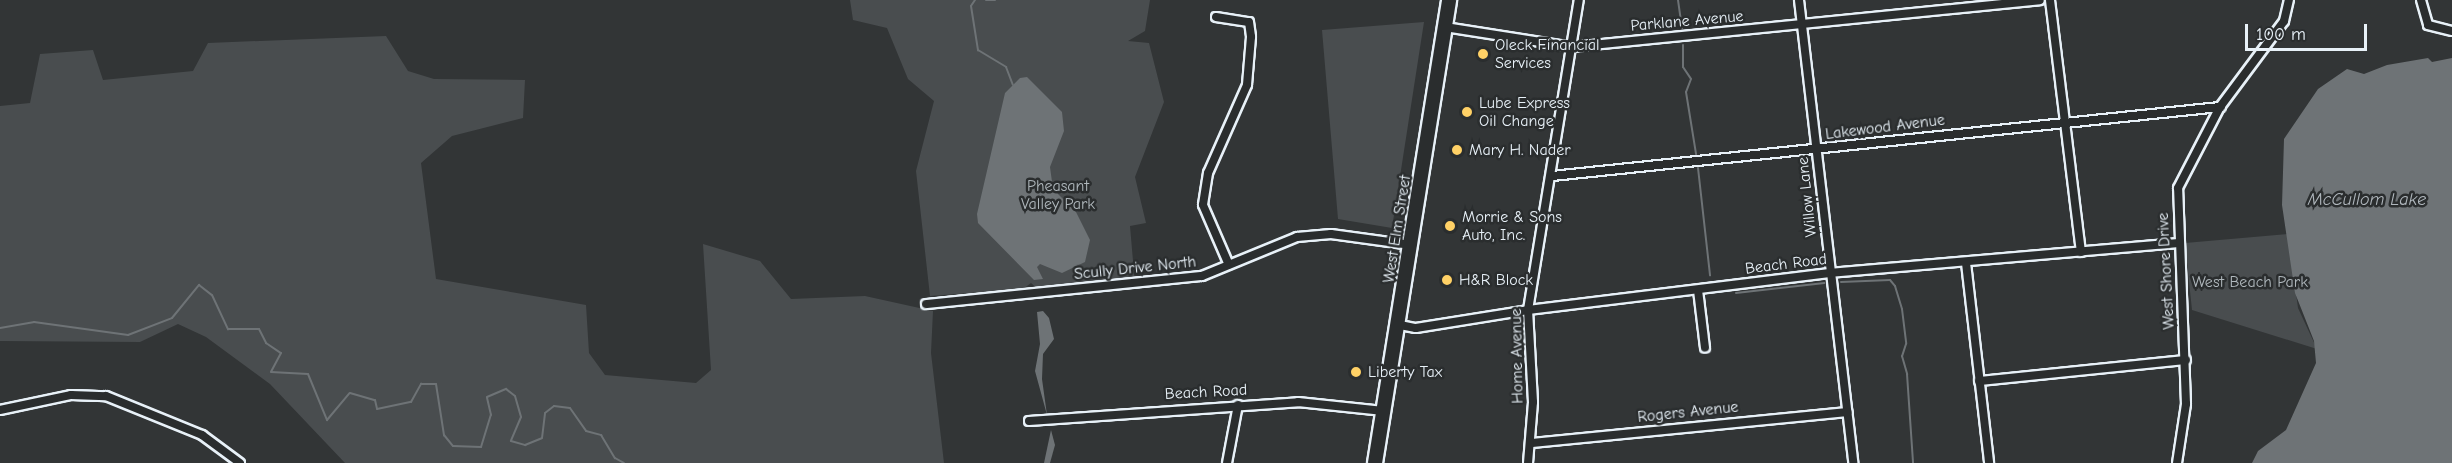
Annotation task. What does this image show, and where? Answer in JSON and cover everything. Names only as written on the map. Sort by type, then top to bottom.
[{"type":"main road","name":"West Elm Street","points":[[1375,463],[1400,326],[1449,0]]},
{"type":"street","name":"Home Avenue","points":[[1528,463],[1532,443],[1528,310],[1552,176],[1579,0]]},
{"type":"street","name":"Willow Lane","points":[[1799,0],[1853,463]]},
{"type":"street","points":[[1926,0],[1927,11]]},
{"type":"street","name":"Parklane Avenue","points":[[1445,27],[1572,47],[2040,0]]},
{"type":"street","points":[[2050,0],[2067,122],[2081,252]]},
{"type":"street","name":"West Shore Drive","points":[[2177,463],[2186,404],[2186,360],[2178,243],[2178,188],[2220,107],[2284,21],[2289,0]]},
{"type":"street","points":[[2421,0],[2423,17],[2427,25],[2437,30],[2452,31]]},
{"type":"street","points":[[1216,17],[1250,22],[1251,37],[1247,85],[1208,173],[1203,205],[1229,265]]},
{"type":"street","name":"Lakewood Avenue","points":[[1552,176],[2220,107]]},
{"type":"street","name":"Scully Drive North","points":[[926,304],[1202,276],[1297,237],[1331,234],[1411,244]]},
{"type":"street","name":"Beach Road","points":[[1400,326],[1416,328],[1528,310],[1830,273],[2178,243]]},
{"type":"street","points":[[1966,263],[1989,463]]},
{"type":"street","points":[[1698,290],[1705,348]]},
{"type":"street","points":[[1979,381],[2186,360]]},
{"type":"street","points":[[0,410],[71,395],[106,396],[202,435],[240,463]]},
{"type":"street","name":"Beach Road","points":[[1029,421],[1298,402],[1384,411]]},
{"type":"street","points":[[1227,463],[1238,405]]},
{"type":"street","name":"Rogers Avenue","points":[[1532,443],[1847,412]]},
{"type":"green space","name":"Pheasant Valley Park","points":[[850,0],[1150,0],[1145,31],[1128,41],[1149,43],[1164,102],[1135,177],[1146,223],[1130,226],[1135,284],[1042,293],[1031,283],[1023,289],[930,296],[916,171],[934,101],[908,79],[887,28],[853,20]]},
{"type":"green space","points":[[1424,22],[1392,228],[1338,219],[1322,30]]},
{"type":"green space","points":[[386,36],[408,71],[434,79],[525,80],[523,118],[452,136],[421,163],[436,279],[586,305],[589,353],[605,375],[696,383],[711,370],[703,244],[760,261],[791,299],[865,296],[933,311],[931,353],[944,463],[345,463],[270,384],[206,337],[178,324],[140,342],[0,341],[0,106],[30,103],[40,54],[93,50],[103,80],[193,71],[208,43]]},
{"type":"green space","name":"West Beach Park","points":[[2288,234],[2298,308],[2317,349],[2192,310],[2185,243]]},
{"type":"water","name":"McCullom Lake","points":[[2428,58],[2432,62],[2452,58],[2452,463],[2252,463],[2258,451],[2286,430],[2316,363],[2314,341],[2295,293],[2282,205],[2284,139],[2318,89],[2347,69],[2364,74],[2387,65]]},
{"type":"water","points":[[1027,77],[1062,112],[1064,131],[1050,167],[1053,189],[1076,212],[1090,240],[1085,262],[1062,273],[1040,264],[1037,267],[1043,279],[1034,280],[978,223],[977,214],[1005,93],[1020,78]]},
{"type":"water","points":[[1043,311],[1049,318],[1054,339],[1043,354],[1042,379],[1047,415],[1035,371],[1040,344],[1037,312]]},
{"type":"water","points":[[1051,430],[1055,445],[1050,463],[1044,463]]},
{"type":"waterway","points":[[975,0],[971,6],[978,50],[1006,67],[1013,85]]},
{"type":"waterway","points":[[986,0],[995,0]]},
{"type":"waterway","points":[[1678,0],[1682,29]]},
{"type":"waterway","points":[[1683,45],[1683,67],[1691,79],[1686,92],[1696,154]]},
{"type":"waterway","points":[[1698,168],[1710,275]]},
{"type":"waterway","points":[[1841,282],[1890,280],[1895,286],[1902,309],[1906,344],[1902,356],[1907,374],[1913,463]]},
{"type":"waterway","points":[[1736,293],[1824,283]]},
{"type":"waterway","points":[[0,328],[34,322],[128,335],[172,318],[199,285],[212,295],[228,329],[259,329],[266,343],[281,353],[271,372],[308,374],[327,420],[350,393],[375,400],[377,409],[411,402],[421,384],[436,384],[444,435],[453,446],[481,447],[491,415],[487,397],[506,389],[515,396],[521,417],[511,441],[525,445],[542,438],[545,413],[554,406],[570,408],[586,431],[601,435],[615,458],[624,463]]},
{"type":"place","name":"Oleck Financial Services","points":[[1483,54]]},
{"type":"place","name":"Lube Express Oil Change","points":[[1467,112]]},
{"type":"place","name":"Mary H. Nader","points":[[1457,150]]},
{"type":"place","name":"Morrie & Sons Auto, Inc.","points":[[1450,226]]},
{"type":"place","name":"H&R Block","points":[[1447,280]]},
{"type":"place","name":"Liberty Tax","points":[[1356,372]]}]
